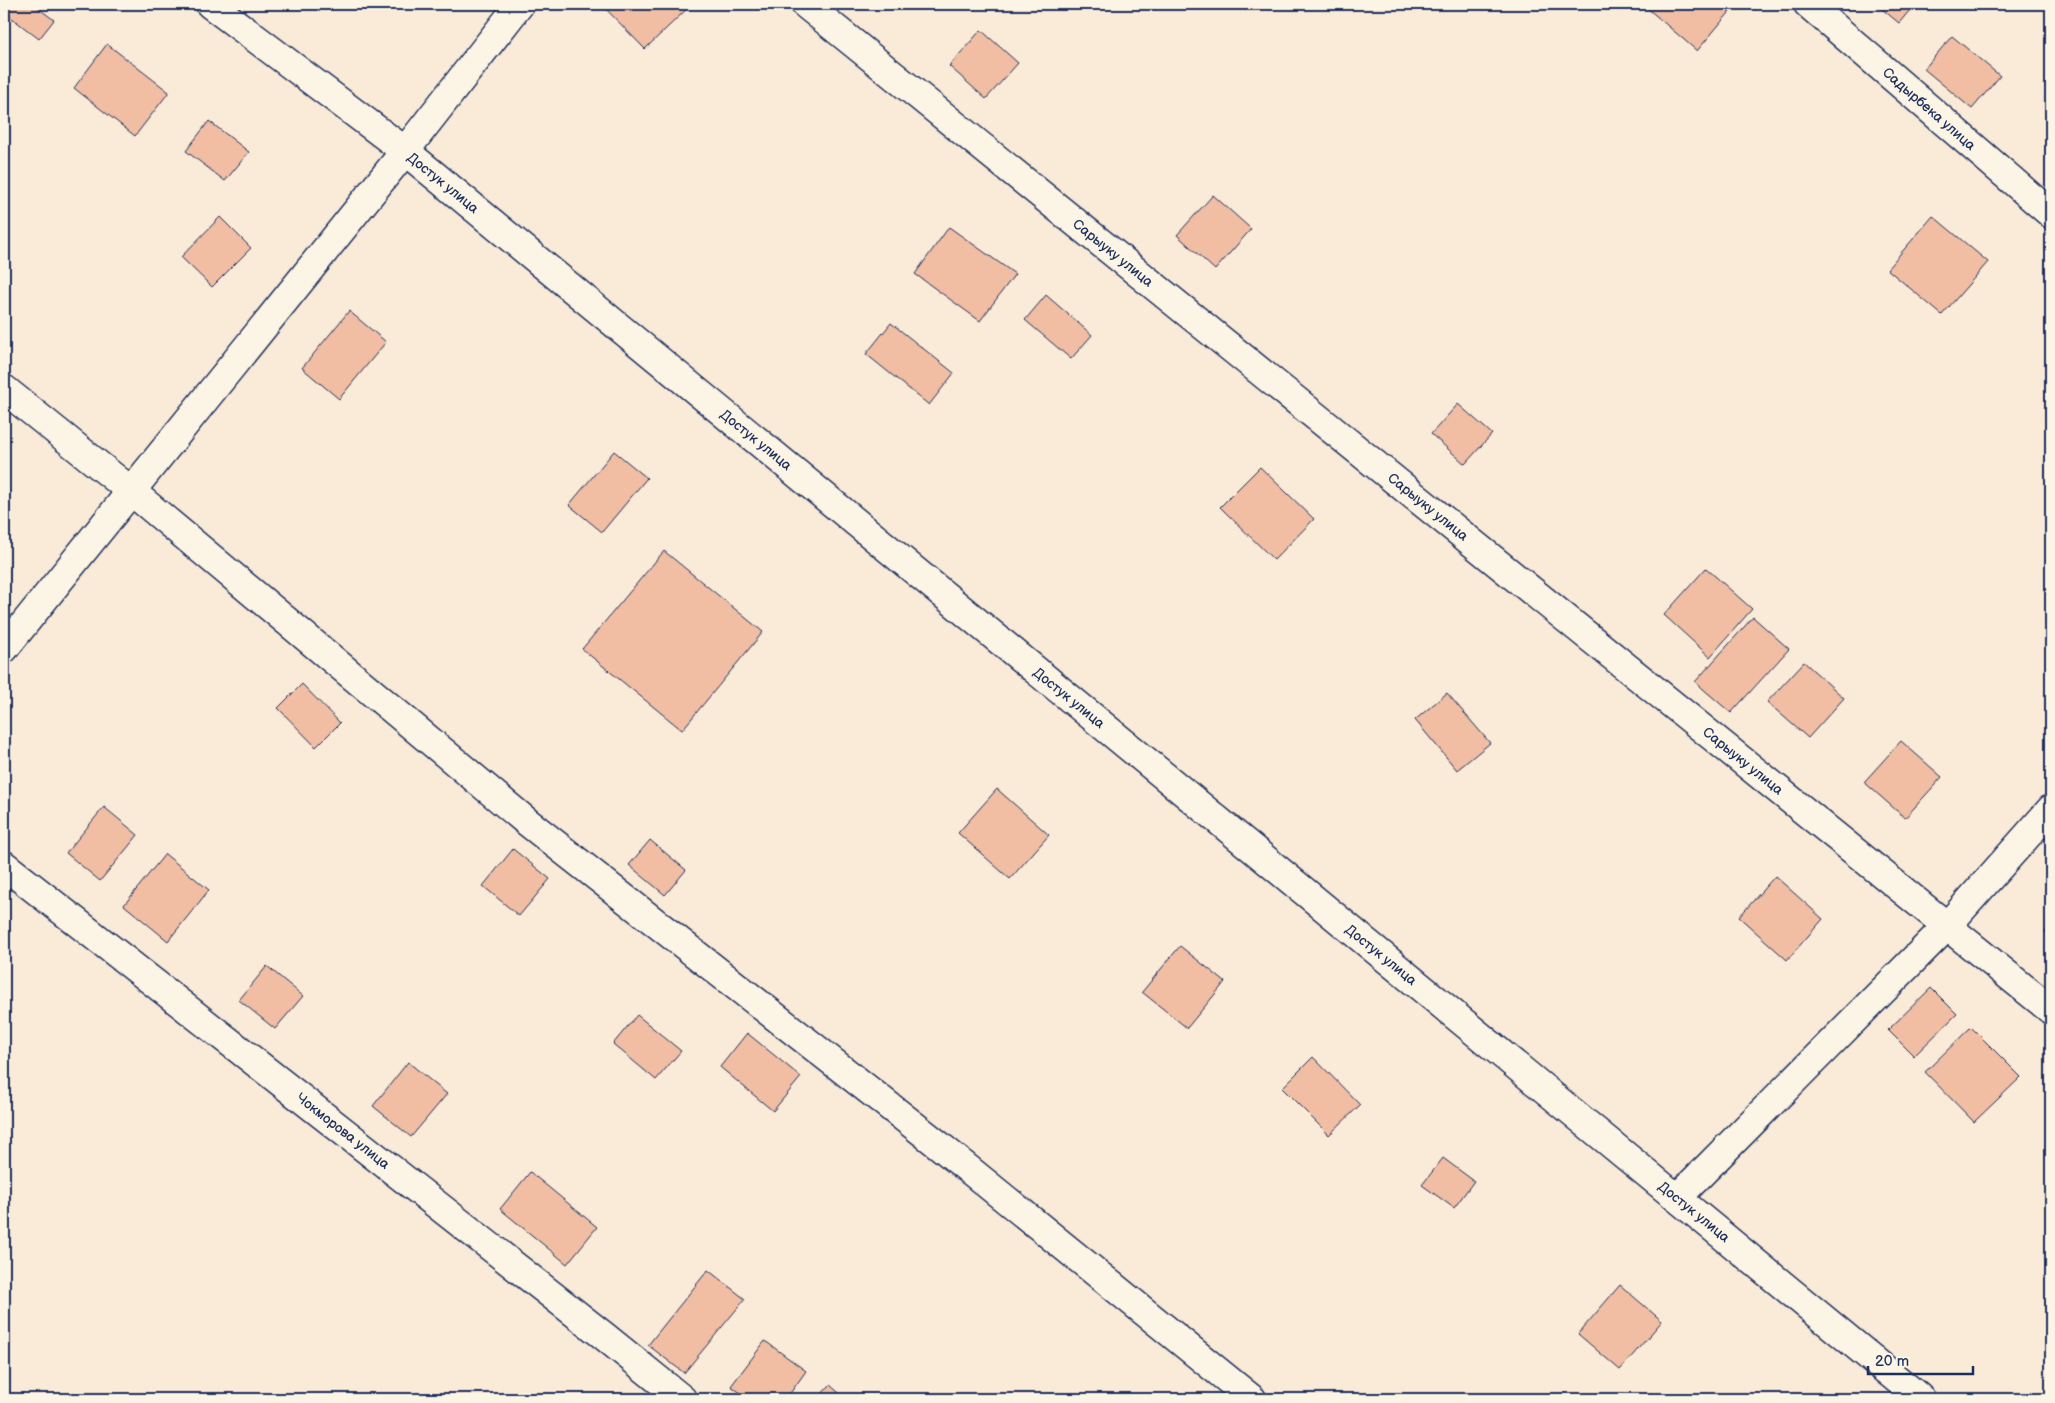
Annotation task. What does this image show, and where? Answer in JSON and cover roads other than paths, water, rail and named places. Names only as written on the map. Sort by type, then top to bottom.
[{"type":"street","name":"Достук улица","points":[[210,4],[405,151],[1921,1399]]},
{"type":"street","points":[[4,648],[405,151],[520,4]]},
{"type":"street","name":"Сарыуку улица","points":[[805,4],[2051,1010]]},
{"type":"street","name":"Садырбека улица","points":[[1808,4],[2051,214]]},
{"type":"street","points":[[4,389],[131,491],[526,821],[940,1146],[1252,1399]]},
{"type":"street","points":[[1677,1198],[1947,926],[2051,809]]},
{"type":"street","name":"Чокморова улица","points":[[4,865],[597,1330],[682,1399]]}]
